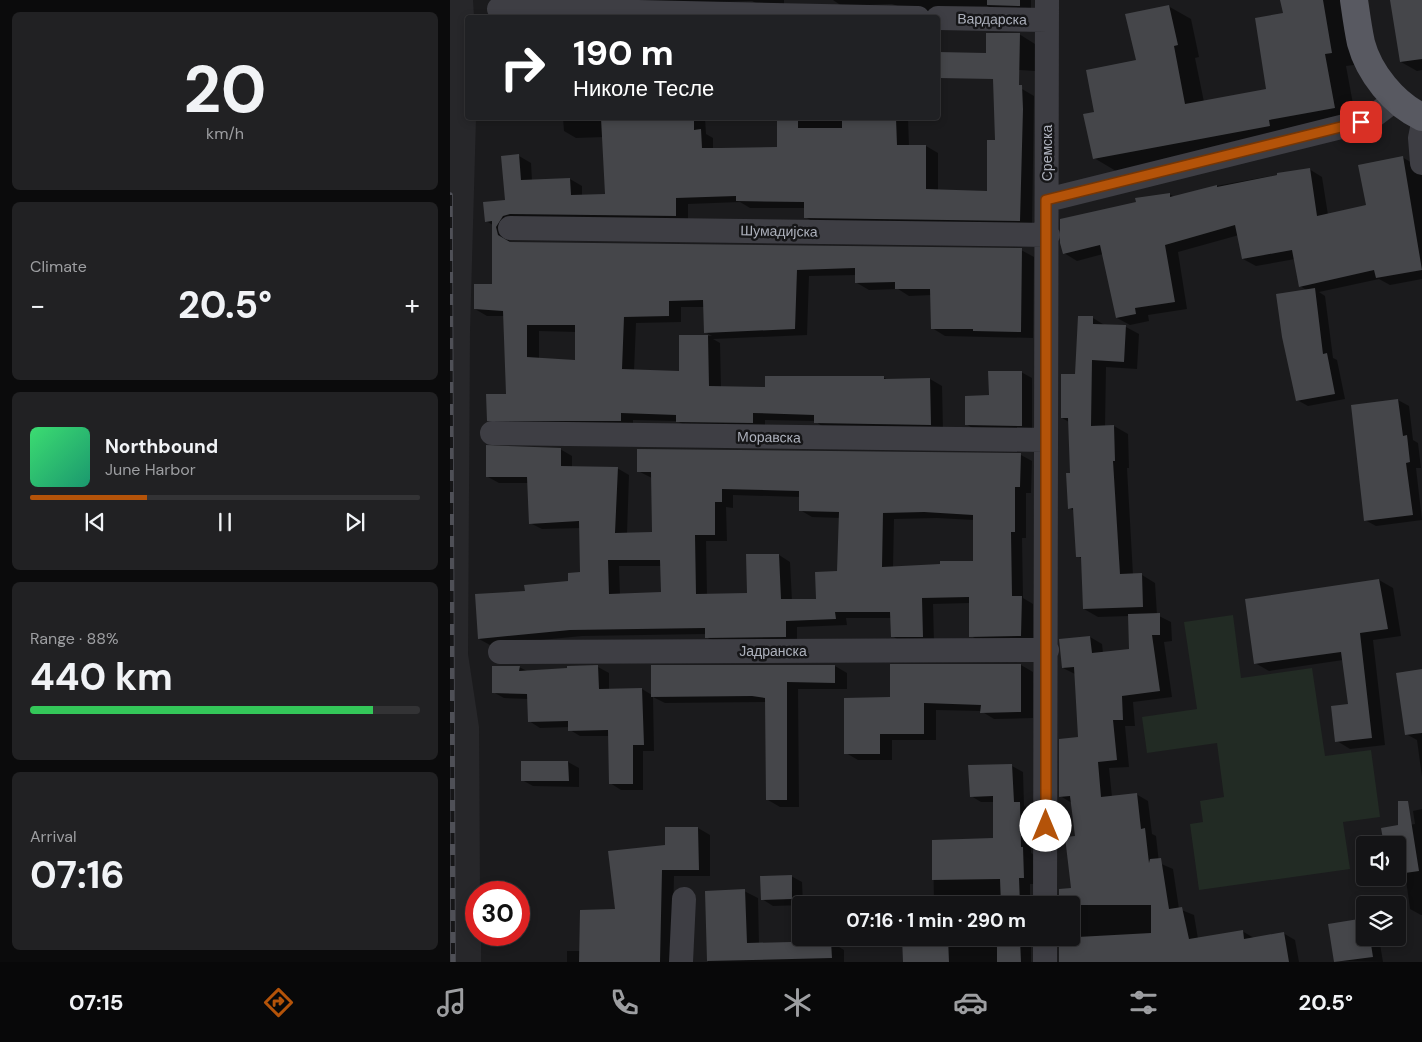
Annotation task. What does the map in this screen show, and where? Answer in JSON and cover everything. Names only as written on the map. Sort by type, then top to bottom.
[{"type":"main road","points":[[1354,0],[1362,44],[1371,65],[1396,99],[1422,117]]},
{"type":"street","points":[[499,9],[778,15]]},
{"type":"street","name":"Вардарска","points":[[940,18],[1047,10]]},
{"type":"street","name":"Сремска","points":[[1045,896],[1047,10]]},
{"type":"street","points":[[1046,200],[1361,122],[1371,118],[1396,99]]},
{"type":"street","points":[[1422,128],[1420,138],[1422,163]]},
{"type":"street","name":"Шумадијска","points":[[510,228],[1048,235]]},
{"type":"street","name":"Моравска","points":[[492,433],[1046,440]]},
{"type":"street","name":"Јадранска","points":[[500,652],[1047,650]]},
{"type":"street","points":[[681,962],[684,899]]},
{"type":"street","points":[[1045,946],[1045,962]]},
{"type":"shaded area","points":[[450,0],[473,0],[474,15],[465,15],[465,120],[476,120],[470,332],[468,654],[479,727],[480,881],[465,881],[465,946],[481,946],[481,962],[450,962]]},
{"type":"shaded area","points":[[1233,615],[1241,678],[1312,668],[1325,756],[1371,750],[1380,817],[1343,822],[1350,869],[1199,890],[1190,824],[1203,822],[1200,801],[1224,797],[1217,743],[1147,753],[1142,717],[1197,709],[1184,622]]},
{"type":"building","points":[[987,0],[1020,0],[1020,6],[987,5]]},
{"type":"building","points":[[1280,0],[1323,0],[1332,53],[1325,54],[1335,108],[1269,120],[1270,126],[1093,159],[1083,114],[1094,112],[1086,70],[1136,60],[1125,14],[1169,5],[1178,45],[1174,46],[1185,104],[1266,89],[1255,18],[1283,13]]},
{"type":"building","points":[[1390,0],[1422,0],[1422,59],[1400,62]]},
{"type":"building","points":[[986,33],[1020,33],[1019,85],[1022,85],[1023,109],[1020,221],[804,218],[804,202],[736,201],[736,196],[676,198],[676,216],[510,214],[503,216],[496,227],[498,235],[510,242],[1022,248],[1021,332],[931,329],[930,289],[895,289],[895,282],[855,283],[855,268],[797,270],[795,329],[704,333],[703,300],[669,301],[669,316],[624,317],[622,369],[679,371],[679,335],[708,335],[709,386],[765,387],[765,376],[884,376],[884,379],[930,378],[931,425],[814,423],[814,415],[753,413],[753,423],[676,422],[676,415],[621,413],[621,421],[487,421],[486,394],[506,394],[503,311],[474,309],[474,284],[492,284],[492,221],[485,222],[483,202],[505,200],[501,156],[519,154],[521,180],[570,178],[571,195],[605,194],[601,120],[694,120],[694,130],[701,129],[702,148],[720,148],[777,147],[777,120],[798,120],[798,128],[842,128],[842,120],[896,120],[897,145],[926,145],[926,189],[987,191],[987,140],[995,140],[993,79],[940,78],[940,52],[986,53]],"holes":[[[527,325],[575,325],[575,360],[527,357]]]},
{"type":"building","points":[[1403,156],[1422,270],[1376,278],[1374,270],[1299,287],[1292,250],[1242,259],[1235,225],[1165,245],[1175,302],[1135,308],[1136,314],[1116,318],[1100,245],[1063,254],[1060,243],[1060,219],[1136,202],[1135,198],[1170,193],[1170,197],[1217,185],[1217,187],[1277,175],[1277,173],[1310,168],[1317,216],[1366,205],[1358,165]]},
{"type":"building","points":[[1315,288],[1323,354],[1327,353],[1335,394],[1296,401],[1282,337],[1276,294]]},
{"type":"building","points":[[1078,316],[1093,316],[1093,324],[1126,325],[1124,362],[1092,360],[1091,426],[1114,425],[1115,461],[1113,461],[1120,574],[1142,573],[1143,607],[1083,609],[1081,557],[1076,557],[1073,508],[1068,509],[1066,473],[1070,473],[1068,418],[1061,418],[1061,374],[1075,374]]},
{"type":"building","points":[[988,371],[1022,371],[1022,426],[965,425],[965,396],[989,395]]},
{"type":"building","points":[[1398,399],[1403,436],[1407,435],[1410,462],[1406,463],[1413,515],[1364,521],[1351,405]]},
{"type":"building","points":[[486,445],[561,448],[561,466],[618,467],[615,533],[652,532],[651,472],[637,472],[637,449],[1021,453],[1020,487],[1015,487],[1015,532],[1011,532],[1012,596],[1022,596],[1021,636],[969,637],[969,597],[922,598],[923,637],[891,637],[890,612],[835,612],[836,619],[786,621],[786,637],[705,638],[705,628],[570,630],[478,639],[475,594],[525,591],[524,585],[568,581],[568,573],[580,572],[579,521],[529,524],[527,477],[486,477]],"holes":[[[722,489],[799,491],[799,511],[839,512],[837,571],[815,572],[816,599],[781,599],[779,554],[746,554],[747,593],[696,594],[695,535],[715,535],[715,502],[722,502]],[[924,512],[973,515],[973,561],[940,561],[940,564],[882,567],[883,513]],[[608,560],[660,560],[661,592],[609,594]]]},
{"type":"building","points":[[1379,579],[1388,629],[1360,633],[1372,738],[1335,742],[1331,706],[1348,704],[1341,652],[1254,664],[1245,599]]},
{"type":"building","points":[[1160,613],[1160,635],[1152,635],[1160,691],[1122,696],[1123,720],[1113,720],[1117,760],[1098,762],[1101,797],[1137,793],[1141,829],[1145,828],[1149,863],[1150,859],[1161,858],[1169,909],[1182,907],[1189,939],[1243,930],[1244,939],[1284,932],[1289,962],[1059,962],[1059,946],[1080,946],[1080,937],[1151,933],[1151,905],[1080,905],[1080,896],[1059,896],[1059,889],[1071,888],[1065,837],[1075,836],[1070,796],[1059,797],[1059,739],[1078,737],[1074,667],[1062,668],[1059,639],[1090,636],[1092,653],[1129,649],[1128,614]]},
{"type":"building","points":[[890,664],[1021,664],[1021,712],[980,713],[981,705],[924,703],[924,734],[880,734],[880,754],[844,754],[844,698],[890,697]]},
{"type":"building","points":[[598,665],[599,689],[642,688],[644,745],[633,745],[633,784],[609,784],[608,730],[568,731],[568,721],[528,722],[527,694],[492,693],[492,666],[520,666],[519,671]]},
{"type":"building","points":[[651,665],[835,665],[835,683],[787,682],[787,800],[766,800],[765,698],[752,696],[651,697]]},
{"type":"building","points":[[1422,669],[1422,733],[1405,735],[1396,673]]},
{"type":"building","points":[[521,761],[568,761],[569,781],[521,781]]},
{"type":"building","points":[[1012,764],[1014,802],[1020,802],[1021,847],[1023,847],[1024,878],[1019,878],[1020,896],[1001,896],[1000,879],[932,880],[932,840],[993,838],[993,796],[970,797],[968,765]]},
{"type":"building","points":[[1398,801],[1408,801],[1419,871],[1406,873],[1406,836],[1382,836],[1381,828],[1398,825]]},
{"type":"building","points":[[665,827],[698,827],[699,870],[662,870],[660,962],[579,962],[580,910],[615,909],[608,851],[665,845]]},
{"type":"building","points":[[792,875],[792,899],[761,900],[760,876]]},
{"type":"building","points":[[745,889],[747,943],[792,942],[792,946],[831,946],[832,958],[707,961],[705,891]]},
{"type":"building","points":[[1356,919],[1356,946],[1371,946],[1373,957],[1334,962],[1328,924]]},
{"type":"building","points":[[902,946],[948,946],[949,962],[903,962]]},
{"type":"building","points":[[997,946],[1020,946],[1021,962],[997,962]]},
{"type":"railway","points":[[450,195],[453,962]]},
{"type":"route","points":[[1046,826],[1048,235],[1046,200],[1361,122]]}]
